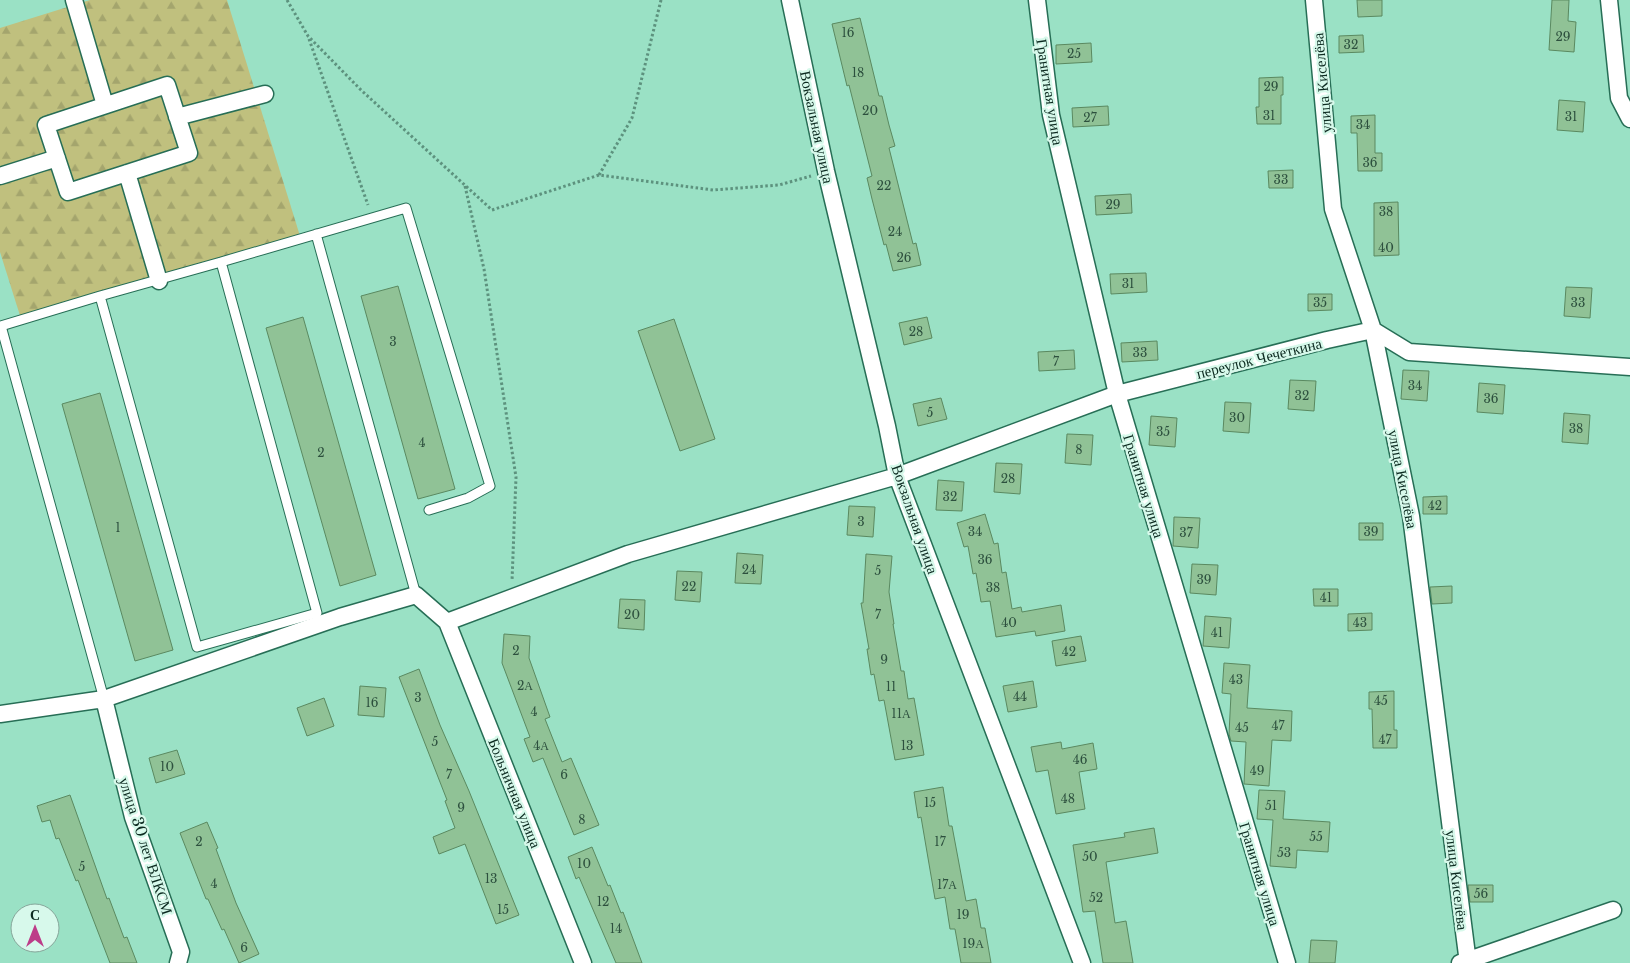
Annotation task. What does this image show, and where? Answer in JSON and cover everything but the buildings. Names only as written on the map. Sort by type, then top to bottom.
[{"type":"street","points":[[74,0],[104,105]]},
{"type":"street","name":"Вокзальная улица","points":[[790,0],[826,171],[887,426],[897,476],[1082,963]]},
{"type":"street","name":"Гранитная улица","points":[[1037,0],[1051,115],[1117,394],[1287,963]]},
{"type":"street","name":"улица Киселёва","points":[[1314,0],[1333,209],[1373,330],[1411,516],[1465,962]]},
{"type":"street","points":[[1610,0],[1619,98],[1630,119]]},
{"type":"street","points":[[167,85],[189,153],[68,192],[46,125],[104,105],[167,85]]},
{"type":"street","points":[[177,117],[265,94]]},
{"type":"street","points":[[0,176],[57,158]]},
{"type":"street","points":[[127,173],[159,281]]},
{"type":"street","points":[[1373,330],[1409,352],[1630,367]]},
{"type":"street","name":"переулок Чечеткина","points":[[447,622],[628,554],[897,476],[1117,394],[1373,330]]},
{"type":"street","points":[[0,714],[104,699],[340,617],[416,595],[447,622]]},
{"type":"street","name":"Больничная улица","points":[[447,622],[583,963]]},
{"type":"street","name":"улица 30 лет ВЛКСМ","points":[[104,699],[133,817],[181,952],[178,963]]},
{"type":"street","points":[[1465,962],[1613,910]]},
{"type":"lane","points":[[104,699],[1,326],[406,208],[490,486],[468,498],[429,510]]},
{"type":"lane","points":[[316,234],[416,595]]},
{"type":"lane","points":[[100,296],[197,647],[317,613],[220,262]]},
{"type":"path","points":[[287,0],[308,36],[372,218]]},
{"type":"path","points":[[599,175],[632,118],[661,0]]},
{"type":"path","points":[[308,36],[361,90],[492,210],[599,175],[713,190],[779,184],[826,171]]},
{"type":"path","points":[[465,186],[484,269],[516,477],[511,598]]},
{"type":"green space","points":[[90,0],[227,0],[300,236],[22,322],[0,252],[0,28]]}]
